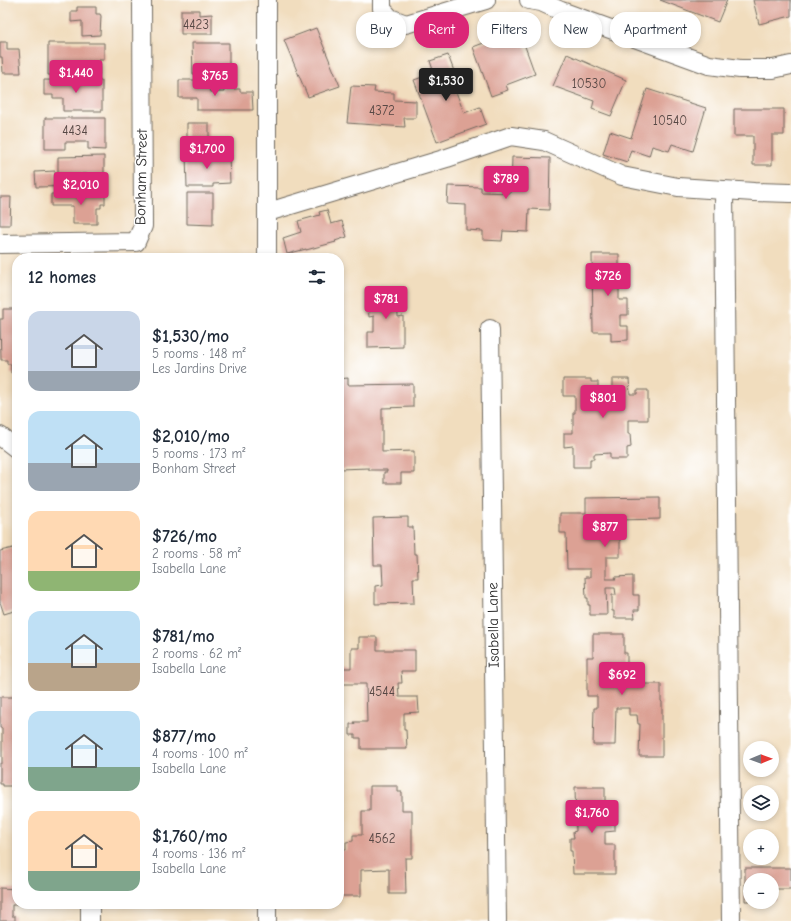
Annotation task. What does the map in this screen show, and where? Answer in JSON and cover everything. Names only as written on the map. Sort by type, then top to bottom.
[{"type":"street","name":"Bonham Street","points":[[0,244],[136,242],[143,226],[142,0]]},
{"type":"street","points":[[267,0],[268,253]]},
{"type":"street","points":[[382,0],[382,9],[390,18],[406,24],[486,0]]},
{"type":"street","points":[[529,0],[541,2],[561,11],[709,65],[747,69],[773,69],[791,65]]},
{"type":"street","points":[[268,212],[447,158],[511,136],[544,141],[622,176],[678,187],[791,193]]},
{"type":"street","points":[[724,190],[731,921]]},
{"type":"street","name":"Isabella Lane","points":[[490,329],[497,921]]},
{"type":"street","points":[[0,436],[12,445]]},
{"type":"street","points":[[90,909],[90,921]]},
{"type":"street","points":[[267,909],[267,921]]},
{"type":"building","points":[[660,0],[727,0],[718,22],[701,16],[701,12],[692,12]]},
{"type":"building","points":[[753,0],[791,0],[791,16],[759,24]]},
{"type":"building","points":[[77,7],[96,7],[96,14],[100,14],[101,16],[100,35],[82,36],[82,21],[71,22],[71,11],[77,11]]},
{"type":"building","points":[[181,10],[199,10],[199,15],[212,14],[212,34],[181,34]]},
{"type":"building","points":[[316,28],[340,86],[308,97],[284,40]]},
{"type":"building","points":[[0,42],[7,42],[7,49],[19,49],[21,73],[3,73],[2,57],[0,57]]},
{"type":"building","points":[[48,43],[104,43],[104,60],[99,60],[99,75],[48,75]]},
{"type":"building","points":[[192,43],[229,43],[229,74],[193,74]]},
{"type":"building","points":[[477,46],[477,48],[526,48],[535,74],[506,85],[508,90],[491,96],[473,47]]},
{"type":"building","points":[[567,54],[626,80],[611,116],[592,109],[594,101],[553,86]]},
{"type":"building","points":[[448,55],[458,82],[453,84],[464,113],[480,107],[486,124],[437,142],[414,80],[434,73],[430,61]]},
{"type":"building","points":[[44,80],[102,81],[102,111],[63,111],[63,98],[53,98],[53,95],[44,95]]},
{"type":"building","points":[[179,80],[210,80],[210,92],[224,92],[224,89],[240,89],[240,92],[252,92],[253,110],[197,110],[197,98],[179,98]]},
{"type":"building","points":[[351,86],[375,87],[374,92],[394,93],[394,100],[416,101],[416,118],[404,118],[405,127],[347,123]]},
{"type":"building","points":[[647,89],[706,108],[693,151],[672,144],[669,151],[652,146],[649,156],[631,150],[627,162],[603,154],[610,131],[631,138]]},
{"type":"building","points":[[734,109],[784,109],[784,135],[772,135],[772,165],[753,165],[753,136],[734,136]]},
{"type":"building","points":[[45,118],[105,118],[105,150],[88,149],[88,142],[65,142],[65,149],[45,149]]},
{"type":"building","points":[[187,123],[209,123],[209,149],[187,150]]},
{"type":"building","points":[[186,155],[229,155],[230,183],[213,184],[213,187],[187,187]]},
{"type":"building","points":[[104,156],[104,174],[82,174],[82,186],[36,187],[35,172],[55,171],[56,183],[58,182],[58,157]]},
{"type":"building","points":[[512,157],[550,158],[549,210],[529,209],[528,232],[503,231],[502,241],[483,240],[483,231],[466,230],[466,205],[447,204],[448,186],[481,187],[481,192],[511,193]]},
{"type":"building","points":[[187,193],[213,193],[213,225],[187,224]]},
{"type":"building","points":[[51,194],[105,194],[105,204],[101,204],[101,208],[97,208],[97,224],[73,224],[73,206],[51,206]]},
{"type":"building","points":[[0,197],[11,197],[10,225],[0,225]]},
{"type":"building","points":[[327,210],[331,224],[342,221],[347,237],[335,241],[336,242],[306,250],[287,253],[283,238],[301,232],[298,221],[320,215],[319,212]]},
{"type":"building","points":[[592,254],[619,254],[619,300],[628,300],[628,315],[620,315],[620,326],[628,326],[628,340],[611,341],[611,332],[593,332]]},
{"type":"building","points":[[375,288],[397,288],[398,317],[403,316],[403,347],[368,348],[368,332],[374,332],[374,316],[369,317],[368,305],[376,304]]},
{"type":"building","points":[[3,309],[12,309],[12,373],[11,364],[7,364],[7,360],[1,360],[0,319],[3,319]]},
{"type":"building","points":[[344,378],[348,378],[348,385],[413,384],[413,407],[382,408],[382,452],[414,451],[414,473],[401,473],[401,483],[384,483],[384,472],[387,472],[387,470],[369,470],[369,468],[344,469]]},
{"type":"building","points":[[563,379],[591,379],[591,382],[598,382],[598,395],[612,395],[612,379],[629,379],[630,394],[637,394],[637,390],[648,390],[648,420],[628,420],[628,434],[630,434],[631,447],[627,448],[627,459],[610,459],[610,453],[594,454],[594,459],[590,459],[590,467],[573,467],[573,446],[564,447],[564,433],[573,433],[575,396],[563,396]]},
{"type":"building","points":[[660,497],[660,519],[620,520],[620,557],[606,557],[606,579],[633,576],[633,595],[639,595],[639,610],[634,610],[635,618],[614,618],[614,611],[612,611],[612,595],[616,595],[615,588],[606,588],[607,615],[590,615],[590,605],[588,605],[588,598],[586,598],[585,577],[590,577],[590,569],[567,569],[566,533],[560,533],[560,513],[586,513],[586,498]]},
{"type":"building","points":[[408,517],[408,527],[413,527],[414,554],[417,554],[418,578],[413,578],[414,603],[375,604],[375,586],[383,585],[382,565],[374,565],[373,518]]},
{"type":"building","points":[[12,548],[12,612],[4,614],[0,602],[0,551]]},
{"type":"building","points":[[593,634],[624,634],[624,653],[627,653],[627,684],[661,684],[662,756],[639,756],[640,724],[638,724],[637,715],[629,715],[629,708],[616,708],[615,745],[593,745],[594,708],[597,708],[597,696],[587,696],[587,657],[593,657]]},
{"type":"building","points":[[359,637],[377,637],[377,650],[415,650],[415,671],[401,671],[402,683],[398,683],[399,697],[418,697],[419,712],[404,713],[404,730],[406,730],[407,749],[361,749],[361,738],[355,738],[355,735],[350,735],[350,724],[355,724],[354,722],[367,722],[366,684],[344,684],[344,668],[351,668],[351,648],[359,648]]},
{"type":"building","points":[[0,697],[12,697],[12,786],[3,786],[3,784],[0,784],[0,763],[2,763],[2,728],[0,728]]},
{"type":"building","points":[[370,786],[398,786],[398,792],[402,792],[402,810],[412,810],[412,858],[405,858],[406,894],[389,894],[389,869],[361,870],[361,896],[344,896],[344,850],[346,850],[346,842],[353,841],[353,835],[362,835],[362,811],[370,811]]},
{"type":"building","points":[[575,787],[605,787],[605,819],[615,819],[615,831],[605,832],[605,845],[615,845],[615,874],[573,874],[570,838],[574,838],[573,832],[576,831]]},
{"type":"building","points":[[745,868],[791,868],[791,889],[779,889],[779,873],[745,873]]},
{"type":"building","points":[[0,888],[12,889],[12,916],[15,916],[15,921],[0,921]]}]
